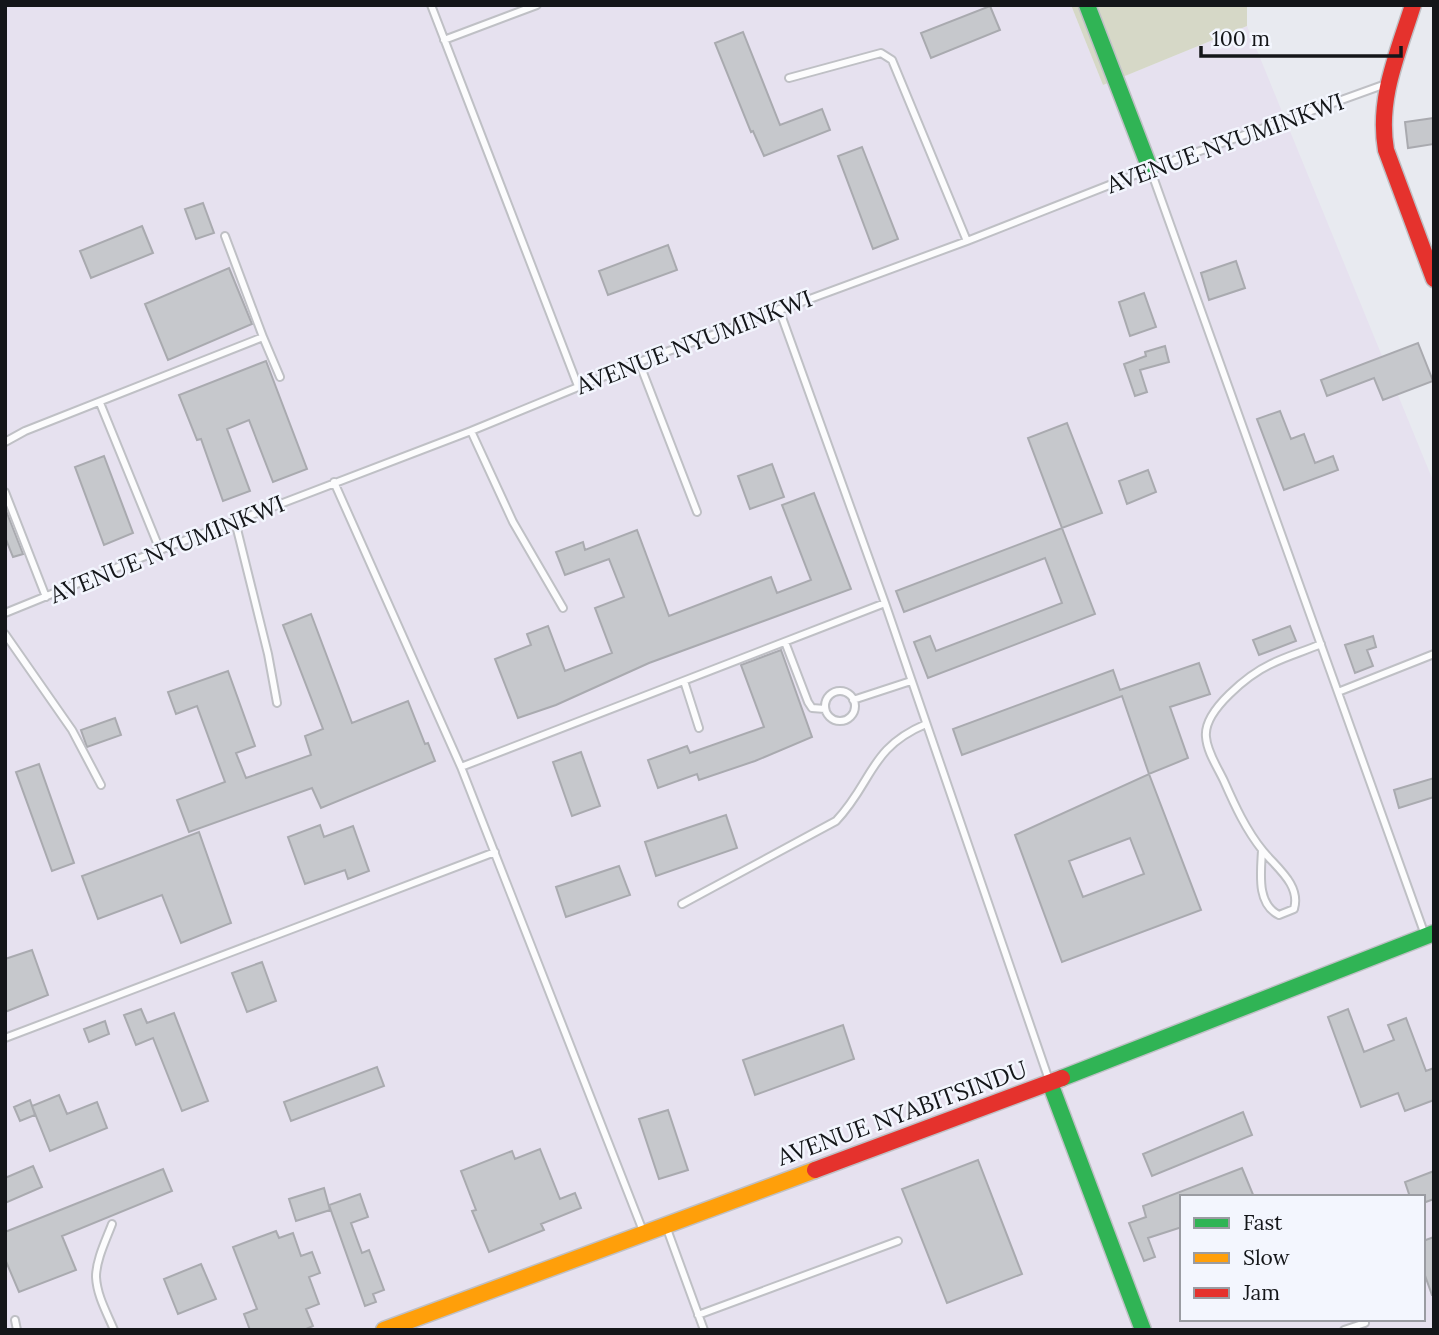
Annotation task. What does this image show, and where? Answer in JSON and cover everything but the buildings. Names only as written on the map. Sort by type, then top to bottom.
[{"type":"street","points":[[1087,5],[1150,169]]},
{"type":"street","points":[[1413,5],[1388,84],[1381,128],[1434,279]]},
{"type":"street","name":"AVENUE NYABITSINDU","points":[[384,1330],[1050,1083],[1430,934]]},
{"type":"street","points":[[1050,1083],[1143,1330]]},
{"type":"lane","points":[[431,5],[578,386]]},
{"type":"lane","points":[[444,40],[537,5]]},
{"type":"lane","points":[[789,78],[881,53],[888,55],[967,241]]},
{"type":"lane","name":"AVENUE NYUMINKWI","points":[[5,612],[471,431],[639,362],[967,241],[1150,169],[1388,84]]},
{"type":"lane","points":[[1150,169],[1338,692],[1430,934]]},
{"type":"lane","points":[[225,236],[280,377]]},
{"type":"lane","points":[[779,309],[1050,1083]]},
{"type":"lane","points":[[5,442],[25,431],[263,337]]},
{"type":"lane","points":[[639,362],[697,512]]},
{"type":"lane","points":[[100,403],[160,550]]},
{"type":"lane","points":[[471,431],[513,522],[563,608]]},
{"type":"lane","points":[[334,482],[461,767],[643,1233]]},
{"type":"lane","points":[[5,492],[46,597]]},
{"type":"lane","points":[[235,521],[268,654],[277,703]]},
{"type":"lane","points":[[461,767],[884,603]]},
{"type":"lane","points":[[5,634],[72,730],[100,785]]},
{"type":"lane","points":[[785,642],[808,702],[812,708],[825,709]]},
{"type":"lane","points":[[1262,850],[1261,880],[1264,896],[1270,911],[1279,915],[1287,914],[1294,909],[1297,900],[1294,888],[1242,821],[1212,755],[1206,737],[1207,723],[1221,704],[1244,682],[1270,664],[1321,644]]},
{"type":"lane","points":[[1338,692],[1434,654]]},
{"type":"lane","points":[[684,681],[699,728]]},
{"type":"lane","points":[[853,699],[911,681]]},
{"type":"lane","points":[[839,691],[853,699],[855,708],[852,716],[844,721],[829,717],[825,709],[831,694],[839,691]]},
{"type":"lane","points":[[682,904],[836,821],[852,804],[882,753],[898,737],[926,723]]},
{"type":"lane","points":[[5,1038],[495,852]]},
{"type":"lane","points":[[111,1224],[96,1277],[101,1299],[114,1330]]},
{"type":"lane","points":[[665,1224],[704,1330]]},
{"type":"lane","points":[[698,1315],[898,1241]]},
{"type":"lane","points":[[15,1320],[18,1330]]},
{"type":"lane","points":[[1344,1330],[1365,1323]]},
{"type":"shaded area","points":[[5,5],[1071,5],[1103,85],[1247,26],[1434,483],[1434,1330],[5,1330]]},
{"type":"green space","points":[[1071,5],[1247,5],[1247,26],[1103,85]]},
{"type":"traffic: fast","points":[[1087,5],[1150,169]]},
{"type":"traffic: fast","points":[[1062,1078],[1434,933]]},
{"type":"traffic: fast","points":[[1050,1083],[1143,1330]]},
{"type":"traffic: slow","points":[[384,1330],[815,1170]]},
{"type":"traffic: jam","points":[[1413,5],[1390,76],[1384,131],[1386,150],[1434,279]]},
{"type":"traffic: jam","points":[[815,1170],[1062,1078]]}]
